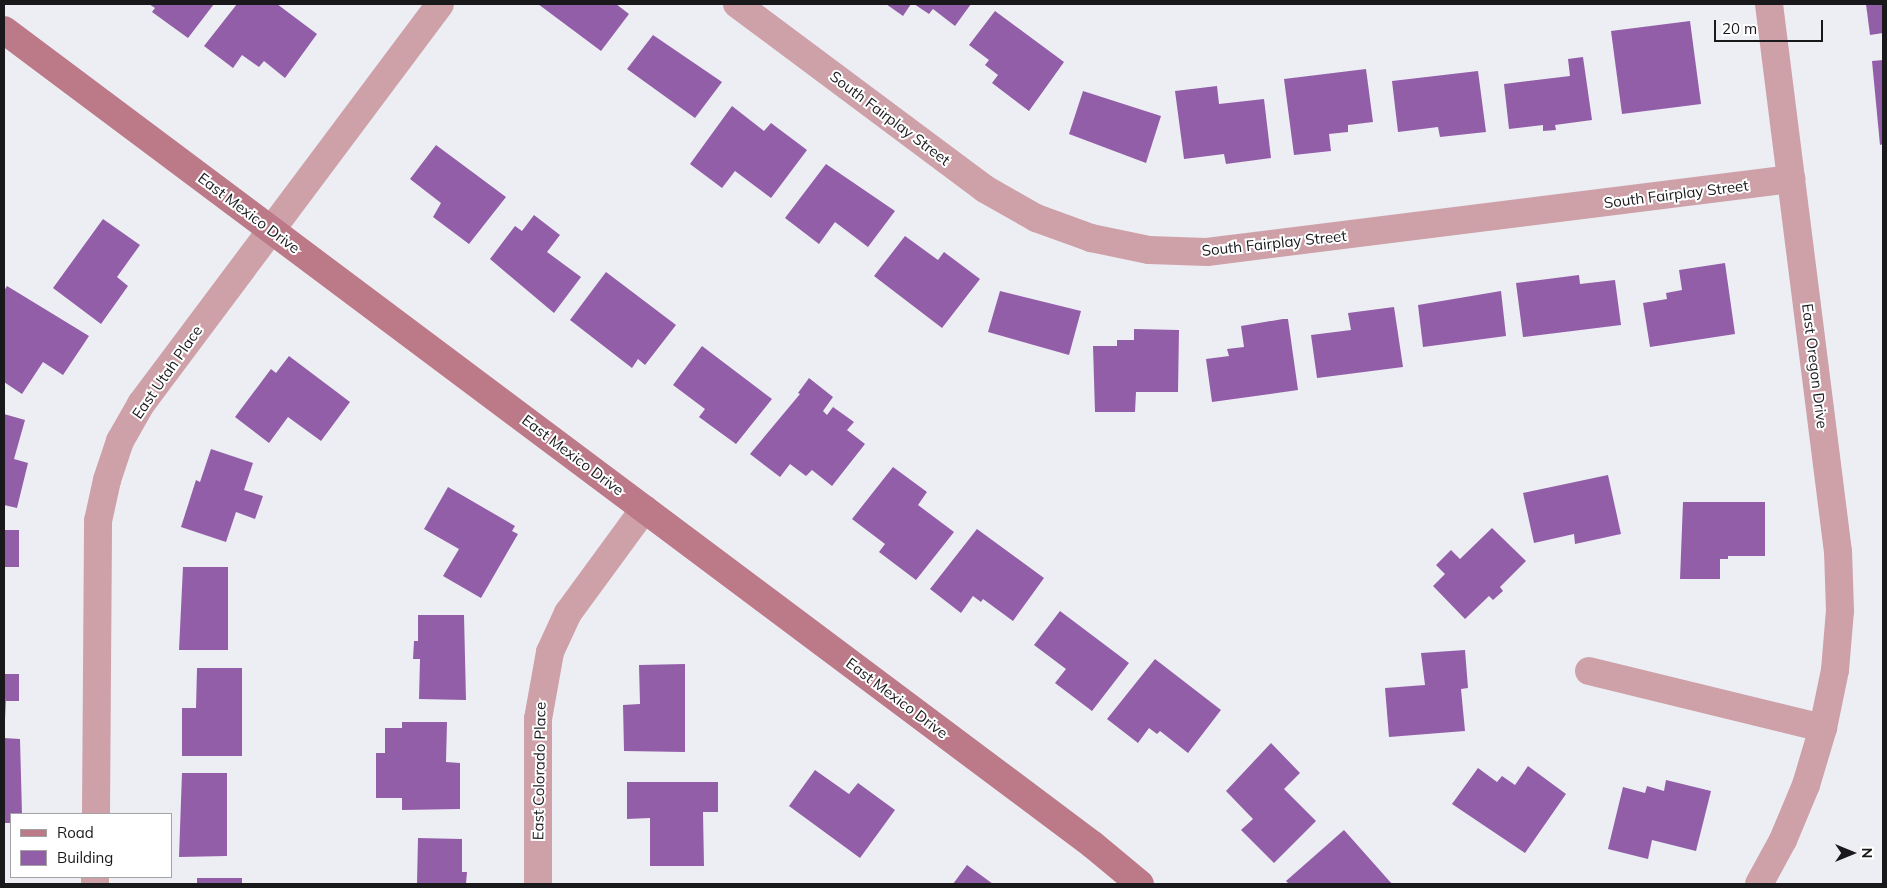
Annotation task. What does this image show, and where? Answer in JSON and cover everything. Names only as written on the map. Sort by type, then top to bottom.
[{"type":"street","name":"East Utah Place","points":[[96,813],[96,552],[98,521],[106,480],[120,441],[141,404],[440,4]]},
{"type":"street","name":"South Fairplay Street","points":[[737,4],[985,189],[1036,218],[1091,238],[1149,250],[1208,252],[1791,179]]},
{"type":"street","name":"East Oregon Drive","points":[[1759,884],[1784,840],[1806,785],[1824,728],[1835,670],[1840,611],[1838,552],[1769,4]]},
{"type":"street","name":"East Mexico Drive","points":[[4,30],[1093,844],[1140,884]]},
{"type":"street","name":"East Colorado Place","points":[[538,884],[538,719],[550,652],[568,613],[644,509]]},
{"type":"street","points":[[1589,671],[1824,728]]},
{"type":"building","points":[[149,4],[214,4],[188,38],[152,12],[155,8]]},
{"type":"building","points":[[237,4],[277,4],[317,34],[285,78],[264,61],[259,67],[242,55],[233,68],[204,46]]},
{"type":"building","points":[[538,4],[616,4],[629,14],[601,51]]},
{"type":"building","points":[[886,4],[911,4],[903,16]]},
{"type":"building","points":[[914,4],[971,4],[955,26],[933,9],[929,14]]},
{"type":"building","points":[[1866,4],[1883,4],[1883,33],[1870,35]]},
{"type":"building","points":[[995,11],[1064,62],[1029,111],[992,83],[998,75],[985,65],[989,60],[969,45]]},
{"type":"building","points":[[1690,21],[1701,104],[1622,114],[1611,31]]},
{"type":"building","points":[[653,35],[722,82],[695,118],[627,69]]},
{"type":"building","points":[[1583,57],[1592,120],[1555,125],[1556,130],[1543,131],[1543,125],[1509,129],[1504,84],[1570,76],[1568,59]]},
{"type":"building","points":[[1883,60],[1883,144],[1880,145],[1872,61]]},
{"type":"building","points":[[1366,69],[1373,122],[1348,125],[1348,132],[1329,134],[1331,151],[1294,155],[1284,79]]},
{"type":"building","points":[[1478,71],[1486,132],[1440,137],[1438,127],[1398,132],[1392,81]]},
{"type":"building","points":[[1217,86],[1219,104],[1264,99],[1271,158],[1226,164],[1224,154],[1184,159],[1175,91]]},
{"type":"building","points":[[1083,91],[1161,116],[1146,163],[1069,134]]},
{"type":"building","points":[[732,106],[764,131],[771,123],[807,150],[771,198],[735,171],[722,188],[690,164]]},
{"type":"building","points":[[436,145],[506,197],[469,244],[433,217],[441,203],[410,179]]},
{"type":"building","points":[[826,164],[895,211],[868,247],[835,222],[819,244],[785,218]]},
{"type":"building","points":[[534,215],[560,235],[547,252],[581,277],[554,313],[490,259],[515,226],[522,231]]},
{"type":"building","points":[[103,219],[140,245],[117,277],[128,286],[101,324],[53,288]]},
{"type":"building","points":[[905,236],[938,260],[944,252],[980,279],[942,328],[874,276]]},
{"type":"building","points":[[1725,263],[1735,334],[1650,347],[1643,303],[1667,299],[1666,293],[1682,290],[1679,270]]},
{"type":"building","points":[[606,272],[676,325],[645,365],[638,359],[632,368],[570,320]]},
{"type":"building","points":[[1579,275],[1580,284],[1615,280],[1621,325],[1523,337],[1516,283]]},
{"type":"building","points":[[7,286],[89,336],[63,375],[43,362],[22,394],[4,382],[4,291]]},
{"type":"building","points":[[1000,291],[1081,311],[1069,355],[988,332]]},
{"type":"building","points":[[1501,291],[1506,336],[1423,347],[1418,305]]},
{"type":"building","points":[[1394,307],[1403,367],[1317,378],[1311,335],[1351,330],[1348,313]]},
{"type":"building","points":[[1288,319],[1298,390],[1212,402],[1206,359],[1229,356],[1227,349],[1244,347],[1241,326]]},
{"type":"building","points":[[1134,329],[1179,330],[1178,392],[1136,392],[1135,412],[1095,412],[1093,346],[1117,346],[1117,340],[1134,340]]},
{"type":"building","points":[[702,346],[772,399],[736,444],[699,417],[705,409],[673,385]]},
{"type":"building","points":[[289,356],[350,402],[321,441],[288,417],[269,443],[235,417],[271,369],[276,373]]},
{"type":"building","points":[[809,378],[833,397],[823,411],[827,415],[833,407],[854,422],[847,430],[865,444],[832,486],[812,470],[806,476],[790,464],[780,477],[750,454],[800,394],[798,393]]},
{"type":"building","points":[[4,414],[25,420],[14,459],[28,463],[17,508],[4,505]]},
{"type":"building","points":[[211,449],[253,463],[244,490],[263,496],[255,519],[236,512],[226,542],[181,527],[196,480],[200,482]]},
{"type":"building","points":[[893,467],[927,492],[918,505],[954,532],[916,580],[879,552],[885,544],[852,519]]},
{"type":"building","points":[[1608,475],[1621,534],[1575,544],[1574,534],[1534,543],[1523,493]]},
{"type":"building","points":[[448,487],[515,526],[512,531],[518,534],[481,598],[443,576],[459,549],[424,529]]},
{"type":"building","points":[[1683,502],[1765,502],[1765,556],[1728,556],[1728,559],[1720,559],[1720,579],[1680,579]]},
{"type":"building","points":[[1492,528],[1526,561],[1500,587],[1503,591],[1493,600],[1489,596],[1465,619],[1433,586],[1445,574],[1436,565],[1451,550],[1460,559]]},
{"type":"building","points":[[977,529],[1044,578],[1013,621],[983,599],[981,602],[973,596],[961,613],[930,589]]},
{"type":"building","points":[[4,530],[19,530],[19,567],[4,567]]},
{"type":"building","points":[[183,567],[228,567],[228,650],[179,650]]},
{"type":"building","points":[[1060,611],[1129,663],[1092,711],[1055,683],[1066,669],[1034,645]]},
{"type":"building","points":[[418,615],[464,615],[466,700],[419,699],[420,659],[413,659],[414,641],[418,641]]},
{"type":"building","points":[[1465,650],[1468,688],[1461,689],[1465,731],[1389,737],[1385,688],[1425,685],[1421,653]]},
{"type":"building","points":[[1155,659],[1221,710],[1188,753],[1160,731],[1157,734],[1149,728],[1138,743],[1107,719]]},
{"type":"building","points":[[685,664],[685,752],[624,751],[623,705],[640,704],[639,665]]},
{"type":"building","points":[[197,668],[242,668],[242,756],[182,756],[182,708],[196,708]]},
{"type":"building","points":[[4,674],[19,674],[19,701],[6,701],[6,720]]},
{"type":"building","points":[[402,722],[447,722],[446,762],[460,763],[460,809],[402,810],[402,798],[376,798],[376,753],[385,753],[385,728],[402,728]]},
{"type":"building","points":[[4,738],[20,739],[22,813],[10,813],[10,823],[4,823]]},
{"type":"building","points":[[1271,743],[1300,773],[1284,789],[1316,821],[1274,863],[1241,830],[1253,819],[1226,791]]},
{"type":"building","points":[[1528,766],[1566,794],[1525,853],[1452,804],[1478,768],[1497,782],[1502,776],[1515,785]]},
{"type":"building","points":[[815,770],[849,794],[858,783],[895,810],[860,858],[789,806]]},
{"type":"building","points":[[182,773],[227,773],[227,856],[179,857]]},
{"type":"building","points":[[1666,780],[1711,791],[1696,851],[1652,840],[1648,859],[1608,849],[1623,787],[1645,793],[1647,786],[1664,791]]},
{"type":"building","points":[[627,782],[718,782],[718,812],[703,812],[704,866],[650,866],[650,818],[627,819]]},
{"type":"building","points":[[1344,830],[1392,884],[1289,884],[1286,881]]},
{"type":"building","points":[[418,838],[462,839],[462,872],[467,872],[466,884],[417,884]]},
{"type":"building","points":[[967,865],[993,884],[953,884]]},
{"type":"building","points":[[197,878],[242,878],[242,884],[197,884]]}]
